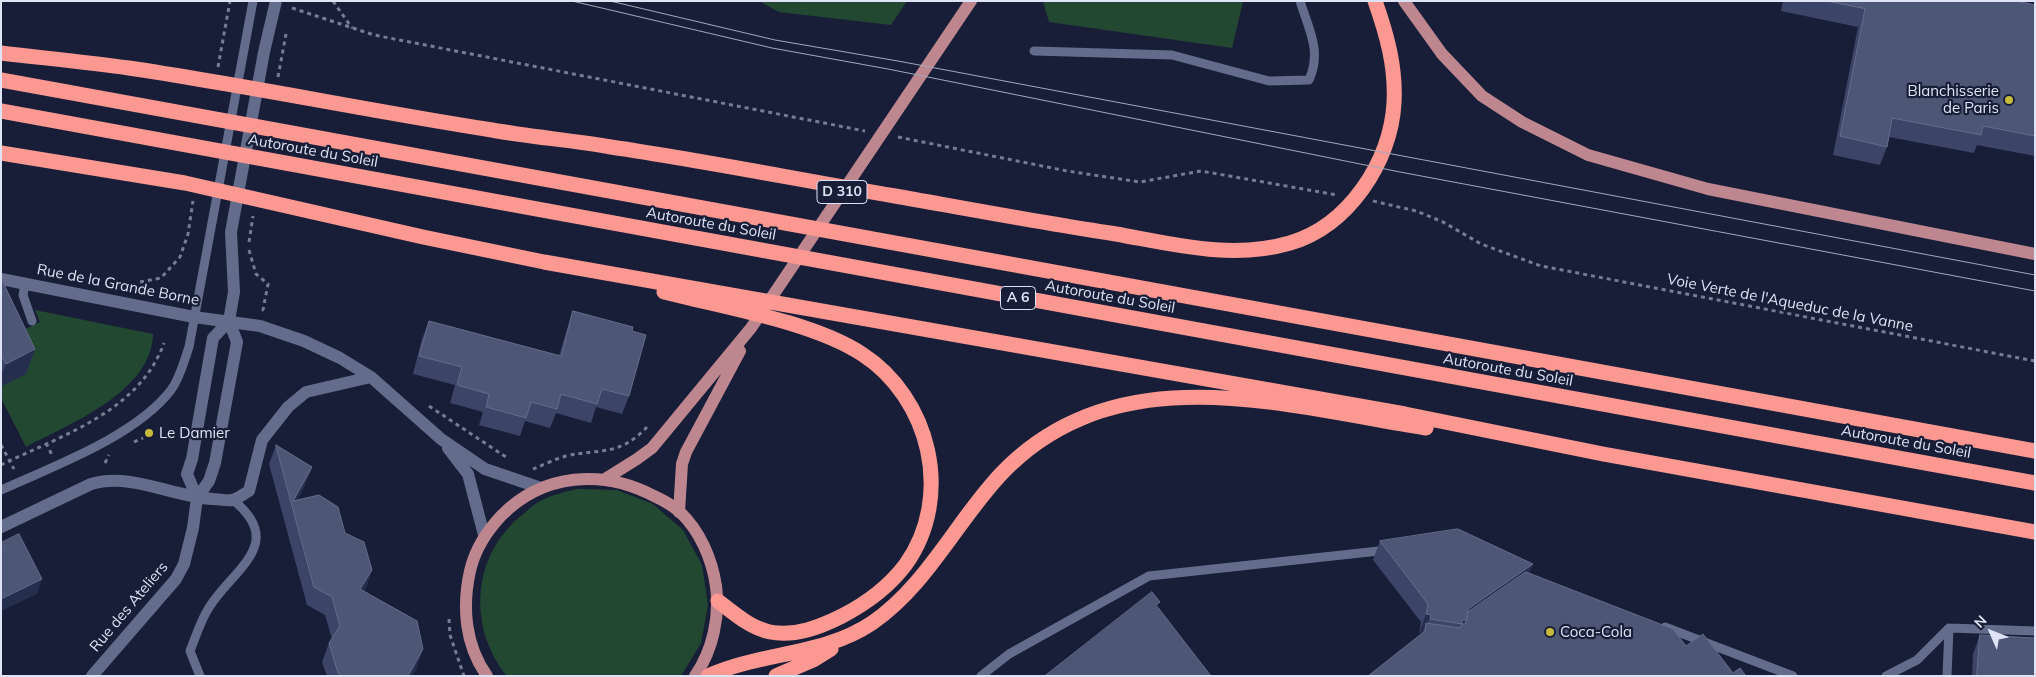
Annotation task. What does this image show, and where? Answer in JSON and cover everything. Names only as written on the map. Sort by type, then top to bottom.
[{"type":"highway","points":[[1,53],[128,68],[495,131],[611,147],[1218,251],[1244,251],[1293,242],[1317,230],[1339,214],[1365,186],[1378,162],[1389,132],[1394,105],[1391,51],[1375,1]]},
{"type":"highway","name":"Autoroute du Soleil","points":[[1,80],[1110,284],[2035,451]]},
{"type":"highway","name":"Autoroute du Soleil","points":[[1,111],[2035,483]]},
{"type":"highway","points":[[1,153],[185,183],[423,237],[544,262],[1405,414],[1604,454],[2035,532]]},
{"type":"highway","points":[[544,262],[783,322],[837,340],[863,355],[886,373],[909,402],[917,418],[930,455],[929,507],[917,544],[906,563],[882,590],[866,604],[830,622],[811,630],[782,633],[754,626],[718,601]]},
{"type":"highway","points":[[776,676],[815,659],[887,611],[922,576],[984,494],[1014,462],[1053,432],[1109,407],[1169,398],[1209,398],[1284,403],[1402,424],[1604,454]]},
{"type":"highway","points":[[708,676],[747,662],[801,652],[856,633]]},
{"type":"main road","name":"D 310","points":[[605,478],[652,448],[751,328],[971,1]]},
{"type":"main road","points":[[1404,1],[1442,54],[1482,96],[1522,122],[1588,155],[1708,190],[2035,254]]},
{"type":"main road","name":"D 310","points":[[680,512],[682,464],[686,452],[716,400],[751,328]]},
{"type":"main road","points":[[487,676],[472,647],[464,610],[472,562],[484,535],[507,510],[522,498],[541,488],[569,479],[605,478],[637,487],[680,512],[699,535],[713,569],[718,601],[715,631],[708,651],[695,676]]},
{"type":"street","points":[[197,498],[209,481],[215,463],[237,342],[229,321],[234,292],[231,232],[264,52],[276,1]]},
{"type":"street","name":"Rue de la Grande Borne","points":[[1,279],[194,317],[260,326],[304,341],[340,358],[371,377],[441,438]]},
{"type":"street","points":[[197,498],[187,474],[192,459],[213,338],[229,321]]},
{"type":"street","points":[[1,527],[103,480],[156,487],[197,498],[233,500],[250,491],[262,440],[288,407],[306,392],[371,377]]},
{"type":"street","points":[[441,438],[486,469],[541,488]]},
{"type":"street","points":[[441,438],[468,474],[484,535]]},
{"type":"street","name":"Rue des Ateliers","points":[[92,676],[181,572],[193,528],[197,498]]},
{"type":"lane","points":[[1,490],[114,436],[157,406],[173,388],[182,369],[194,317],[253,1]]},
{"type":"lane","points":[[1034,50],[1172,55],[1268,82],[1309,80],[1315,68],[1316,52],[1300,1]]},
{"type":"lane","points":[[25,284],[23,294],[32,321]]},
{"type":"lane","points":[[200,676],[190,651],[210,606],[250,557],[256,540],[256,526],[244,509],[233,500]]},
{"type":"lane","points":[[981,676],[1009,654],[1148,576],[1401,548]]},
{"type":"lane","points":[[1659,624],[1793,676]]},
{"type":"lane","points":[[1886,676],[1917,660],[1949,628],[2035,631]]},
{"type":"lane","points":[[1947,676],[1949,628]]},
{"type":"path","points":[[222,43],[230,1]]},
{"type":"path","points":[[333,1],[353,28]]},
{"type":"path","points":[[292,8],[374,35],[873,132]]},
{"type":"path","points":[[892,136],[1067,171],[1140,182],[1201,172],[1343,196]]},
{"type":"path","name":"Voie Verte de l'Aqueduc de la Vanne","points":[[1372,201],[1416,211],[1444,222],[1481,244],[1541,266],[2035,361]]},
{"type":"path","points":[[140,282],[161,278],[180,257],[188,234]]},
{"type":"path","points":[[1,465],[89,422],[118,404],[146,377],[164,343]]},
{"type":"path","points":[[1,445],[14,469]]},
{"type":"green space","points":[[759,1],[907,1],[891,25],[779,12]]},
{"type":"green space","points":[[1043,1],[1243,1],[1232,48],[1049,22]]},
{"type":"green space","points":[[35,310],[153,334],[149,355],[139,373],[124,389],[105,404],[85,416],[26,447],[1,398],[1,386],[26,374],[9,337],[40,322]]},
{"type":"green space","points":[[577,489],[617,490],[653,504],[683,530],[702,565],[708,605],[701,643],[681,676],[507,676],[494,657],[485,636],[481,614],[481,592],[485,571],[493,550],[505,531],[536,504],[553,495]]},
{"type":"building","points":[[1827,1],[2017,1],[2035,5],[2035,136],[1983,126],[1981,135],[1892,118],[1887,147],[1840,136],[1865,9]]},
{"type":"building","points":[[1,278],[35,349],[6,364],[1,355]]},
{"type":"building","points":[[573,311],[633,327],[632,331],[646,335],[629,396],[602,389],[597,404],[561,394],[557,409],[531,402],[526,418],[486,407],[489,394],[457,385],[462,367],[419,356],[429,321],[561,356]]},
{"type":"building","points":[[276,445],[312,467],[293,501],[319,495],[338,507],[345,533],[364,542],[372,570],[360,589],[417,621],[423,649],[408,676],[343,676],[338,673],[329,643],[340,626],[332,597],[314,587]]},
{"type":"building","points":[[1458,529],[1533,564],[1468,609],[1467,620],[1462,620],[1462,624],[1430,619],[1431,615],[1426,614],[1428,604],[1380,541]]},
{"type":"building","points":[[19,534],[42,579],[1,599],[1,543]]},
{"type":"building","name":"Coca-Cola","points":[[1526,572],[1673,629],[1686,646],[1703,634],[1733,673],[1740,668],[1746,676],[1368,676],[1425,631],[1426,623],[1460,628],[1462,624],[1465,624],[1468,612]]},
{"type":"building","points":[[1152,592],[1160,602],[1156,605],[1211,676],[1045,676]]},
{"type":"building","points":[[1980,635],[2035,638],[2035,676],[1977,676]]},
{"type":"tram line","points":[[572,1],[772,48],[888,69],[1400,172],[2035,291]]},
{"type":"tram line","points":[[610,1],[775,40],[898,61],[2035,275]]},
{"type":"place","name":"Blanchisserie de Paris","points":[[2009,100]]},
{"type":"place","name":"Le Damier","points":[[149,433]]},
{"type":"place","name":"Coca-Cola","points":[[1550,632]]}]
